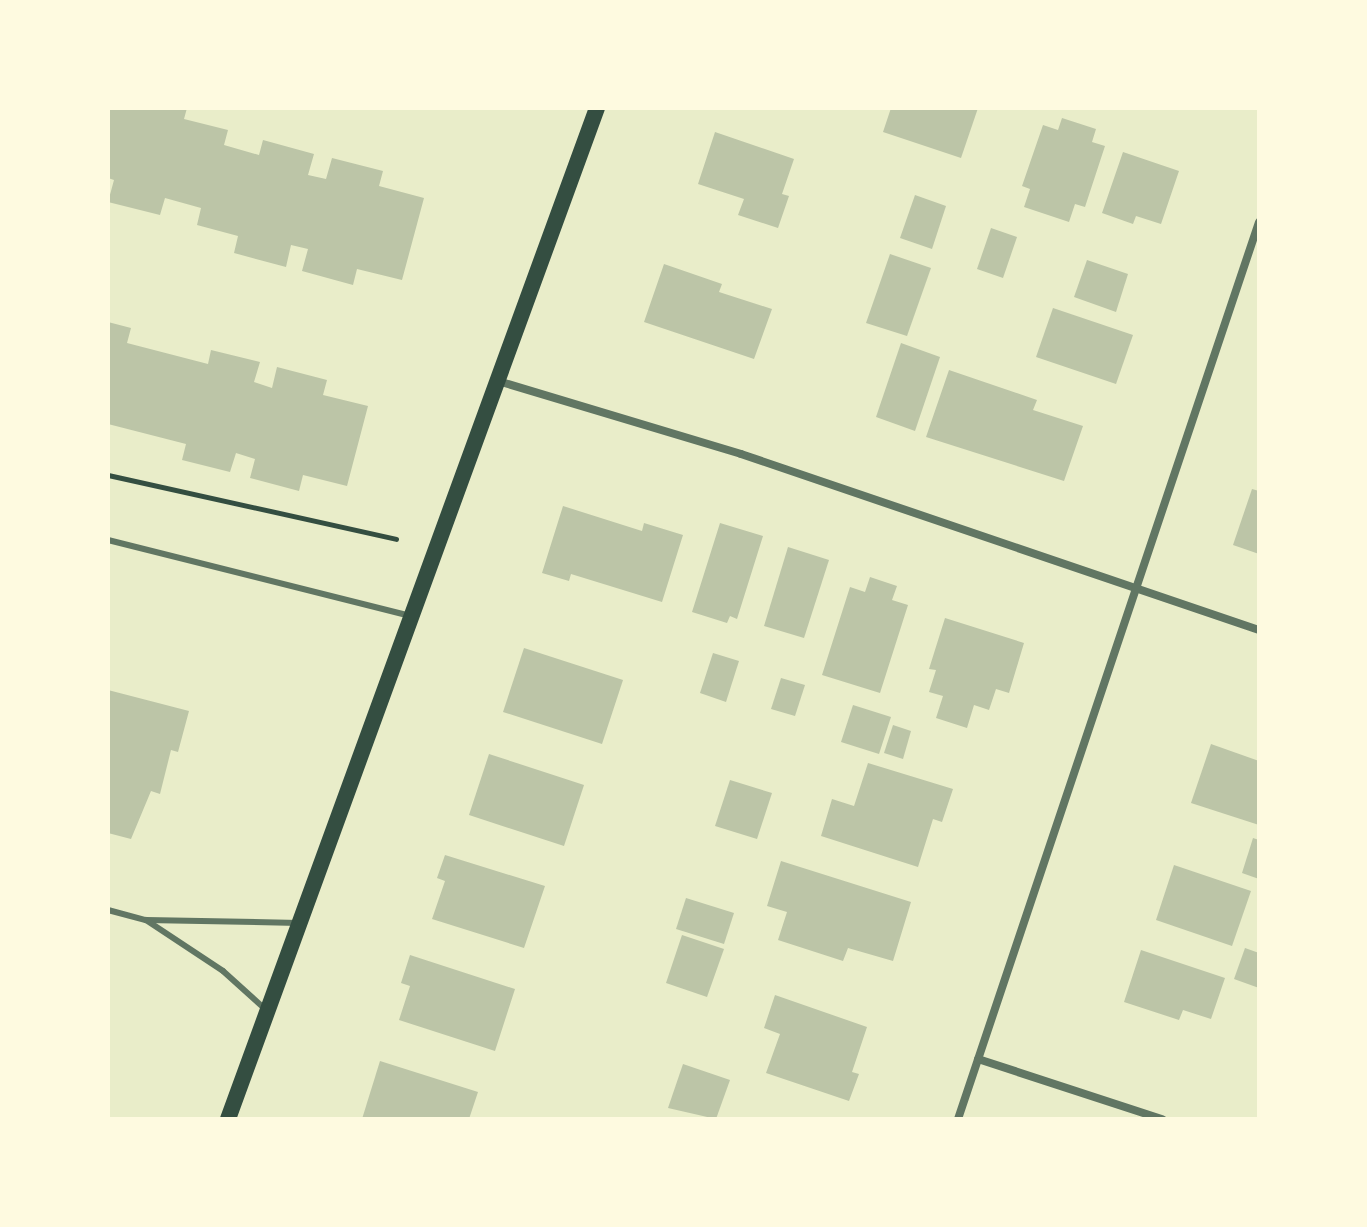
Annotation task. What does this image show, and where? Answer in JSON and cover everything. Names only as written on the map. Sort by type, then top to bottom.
[{"type":"main road","points":[[228,1119],[597,108]]},
{"type":"street","points":[[958,1119],[1259,222]]},
{"type":"street","points":[[498,381],[741,454],[1259,630]]},
{"type":"street","points":[[978,1059],[1162,1119]]},
{"type":"lane","points":[[108,540],[410,616]]},
{"type":"lane","points":[[108,910],[146,920],[299,923]]},
{"type":"lane","points":[[146,920],[223,971],[267,1011]]},
{"type":"path","points":[[108,475],[396,539]]},
{"type":"building","points":[[108,108],[187,108],[184,119],[228,130],[224,145],[259,155],[263,140],[314,154],[308,175],[326,179],[332,158],[383,171],[379,186],[424,198],[402,280],[357,269],[353,285],[302,271],[308,249],[291,245],[286,267],[234,253],[238,236],[197,225],[201,208],[165,198],[160,215],[108,202],[114,180],[108,178]]},
{"type":"building","points":[[891,108],[978,108],[961,158],[883,132]]},
{"type":"building","points":[[1062,118],[1096,129],[1092,142],[1105,146],[1085,207],[1075,204],[1069,222],[1024,207],[1030,189],[1022,186],[1043,125],[1058,130]]},
{"type":"building","points":[[715,132],[794,159],[782,194],[789,196],[778,228],[738,215],[744,199],[698,184]]},
{"type":"building","points":[[1123,152],[1179,171],[1161,224],[1136,216],[1133,224],[1102,213]]},
{"type":"building","points":[[915,195],[946,206],[932,249],[900,238]]},
{"type":"building","points":[[991,228],[1017,237],[1003,278],[977,269]]},
{"type":"building","points":[[890,254],[931,268],[907,336],[866,323]]},
{"type":"building","points":[[1087,260],[1128,274],[1116,312],[1074,297]]},
{"type":"building","points":[[664,264],[722,284],[719,292],[772,309],[754,359],[644,322]]},
{"type":"building","points":[[1053,308],[1133,335],[1116,384],[1036,357]]},
{"type":"building","points":[[108,322],[131,328],[127,343],[208,364],[211,350],[260,362],[254,382],[272,388],[277,367],[327,380],[323,395],[368,406],[347,486],[303,475],[299,491],[250,478],[255,459],[236,453],[230,472],[182,460],[186,444],[108,424]]},
{"type":"building","points":[[901,343],[940,357],[915,431],[876,417]]},
{"type":"building","points":[[949,370],[1037,400],[1033,410],[1083,426],[1064,481],[926,437]]},
{"type":"building","points":[[1252,489],[1259,491],[1259,554],[1233,545]]},
{"type":"building","points":[[563,506],[642,531],[644,523],[683,535],[662,602],[571,574],[569,581],[542,573]]},
{"type":"building","points":[[720,523],[763,536],[737,619],[730,616],[727,623],[692,612]]},
{"type":"building","points":[[788,547],[829,560],[804,638],[764,626]]},
{"type":"building","points":[[870,577],[897,586],[892,600],[908,605],[880,693],[822,675],[850,587],[865,592]]},
{"type":"building","points":[[945,618],[1024,643],[1009,693],[996,689],[989,710],[974,705],[967,728],[936,718],[943,696],[929,692],[936,670],[929,669]]},
{"type":"building","points":[[524,648],[623,680],[602,744],[503,712]]},
{"type":"building","points":[[713,653],[739,661],[726,702],[700,693]]},
{"type":"building","points":[[781,678],[805,685],[795,716],[771,709]]},
{"type":"building","points":[[108,690],[189,711],[178,752],[171,750],[160,794],[151,791],[131,839],[108,833]]},
{"type":"building","points":[[853,705],[891,717],[879,754],[841,742]]},
{"type":"building","points":[[893,725],[911,731],[903,759],[884,753]]},
{"type":"building","points":[[1211,744],[1259,761],[1259,825],[1191,803]]},
{"type":"building","points":[[489,754],[584,785],[564,846],[469,815]]},
{"type":"building","points":[[868,763],[953,789],[942,822],[933,819],[918,867],[821,836],[832,799],[854,806]]},
{"type":"building","points":[[730,780],[772,793],[757,839],[715,826]]},
{"type":"building","points":[[1253,838],[1259,840],[1259,879],[1242,873]]},
{"type":"building","points":[[445,855],[545,886],[524,948],[432,919],[445,881],[437,878]]},
{"type":"building","points":[[781,861],[911,902],[893,961],[848,948],[843,961],[778,940],[787,912],[767,906]]},
{"type":"building","points":[[1174,865],[1251,891],[1232,946],[1156,920]]},
{"type":"building","points":[[686,898],[734,913],[724,944],[676,929]]},
{"type":"building","points":[[682,935],[724,949],[707,997],[666,983]]},
{"type":"building","points":[[1245,948],[1259,953],[1259,988],[1234,979]]},
{"type":"building","points":[[1141,950],[1225,978],[1211,1019],[1183,1010],[1179,1020],[1124,1002]]},
{"type":"building","points":[[410,955],[515,989],[495,1051],[399,1020],[410,986],[401,983]]},
{"type":"building","points":[[775,995],[867,1027],[852,1072],[859,1074],[849,1101],[766,1073],[780,1034],[764,1028]]},
{"type":"building","points":[[380,1061],[478,1092],[469,1119],[362,1119]]},
{"type":"building","points":[[683,1064],[730,1080],[716,1119],[668,1108]]}]
